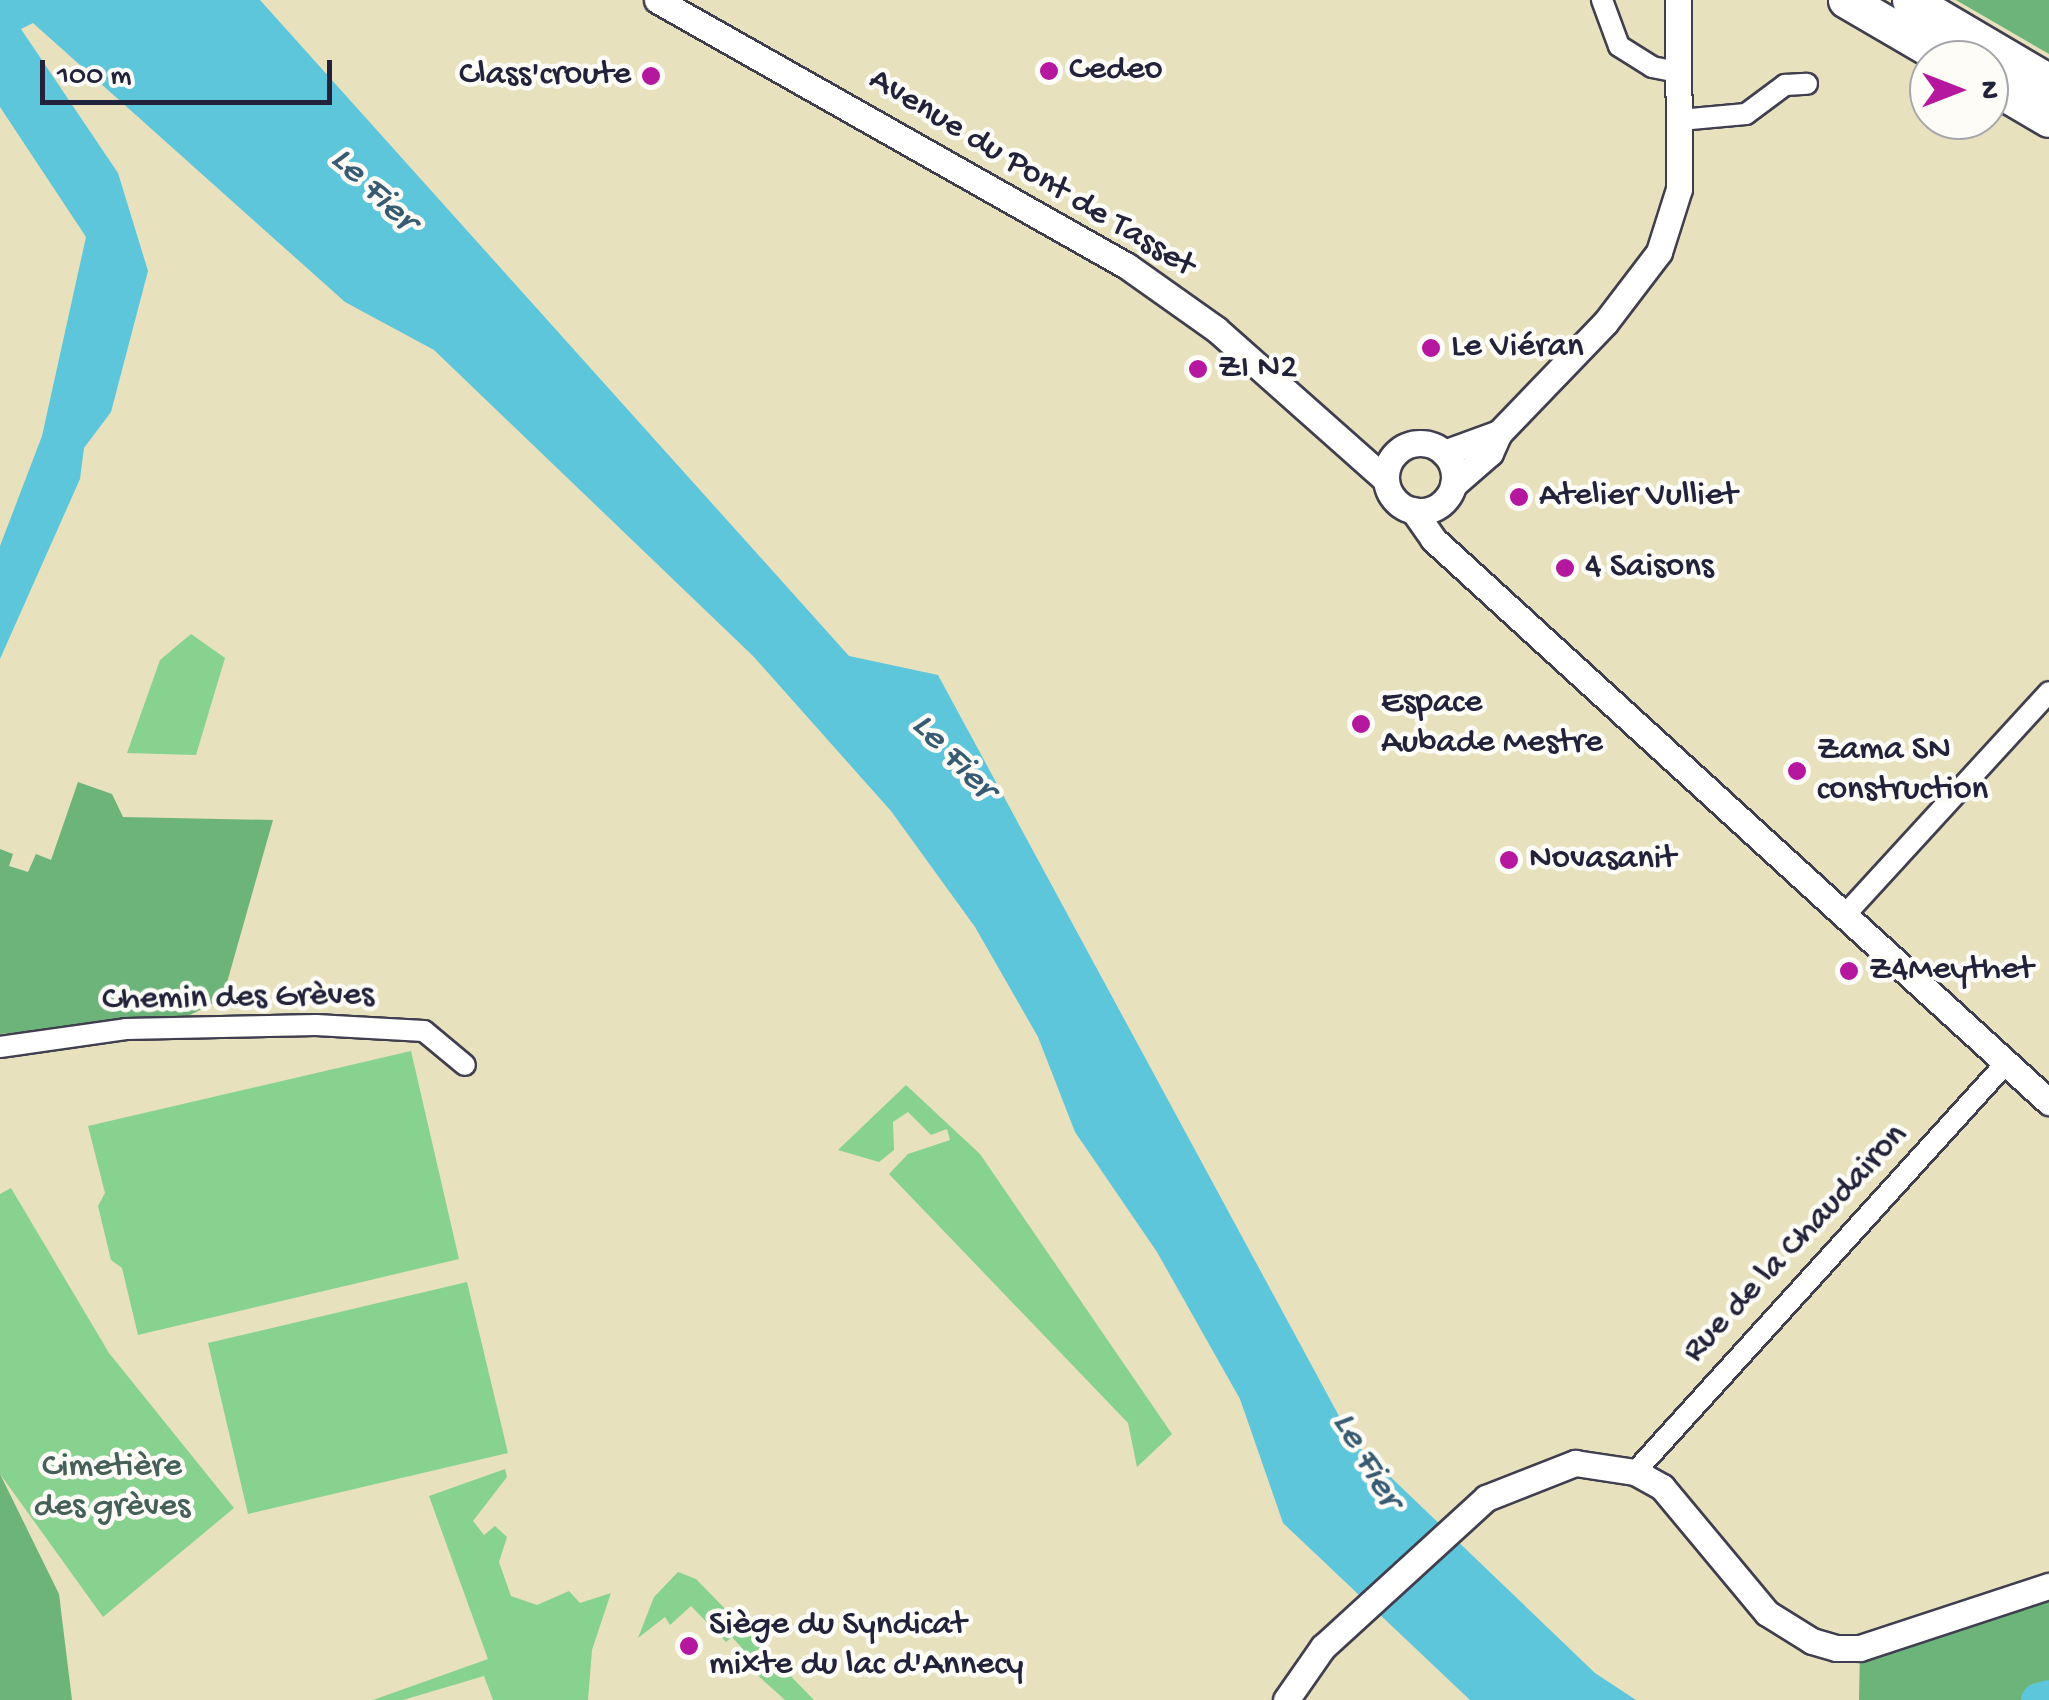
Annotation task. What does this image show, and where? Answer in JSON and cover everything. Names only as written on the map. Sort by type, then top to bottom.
[{"type":"highway","points":[[1846,0],[1914,40]]},
{"type":"highway","points":[[1910,0],[2049,82]]},
{"type":"highway","points":[[2009,95],[2049,118]]},
{"type":"street","name":"Avenue du Pont de Tasset","points":[[657,0],[1127,266],[1216,329],[1341,446],[1386,480]]},
{"type":"street","points":[[1602,0],[1619,46],[1652,67],[1678,72]]},
{"type":"street","points":[[1413,510],[1450,493],[1490,453],[1499,433],[1606,323],[1659,252],[1679,189],[1678,0]]},
{"type":"street","points":[[1680,120],[1746,114],[1785,85],[1807,84]]},
{"type":"street","points":[[1341,446],[1398,452],[1419,443],[1444,452],[1499,433]]},
{"type":"street","points":[[1398,452],[1386,480],[1398,502],[1413,510],[1456,556],[1843,917],[2049,1102]]},
{"type":"street","points":[[1444,452],[1456,556]]},
{"type":"street","points":[[1843,917],[2049,692]]},
{"type":"street","name":"Chemin des Grèves","points":[[0,1048],[126,1029],[316,1025],[424,1031],[465,1065]]},
{"type":"street","name":"Rue de la Chaudairon","points":[[1635,1472],[2008,1062]]},
{"type":"street","points":[[1286,1700],[1330,1653],[1464,1529],[1538,1474],[1574,1463],[1635,1472],[1688,1512],[1767,1614],[1812,1641],[1860,1648],[2049,1586]]},
{"type":"street","points":[[1293,1700],[1330,1653]]},
{"type":"green space","points":[[1956,0],[2049,0],[2049,54]]},
{"type":"green space","points":[[191,634],[225,658],[196,755],[127,753],[160,660]]},
{"type":"green space","points":[[78,782],[112,794],[123,817],[273,820],[226,986],[220,1000],[186,1017],[0,1034],[0,849],[13,854],[9,866],[28,872],[36,854],[51,860]]},
{"type":"green space","points":[[411,1051],[459,1259],[138,1335],[122,1268],[111,1260],[98,1206],[105,1193],[88,1126]]},
{"type":"green space","points":[[906,1085],[980,1154],[1172,1434],[1137,1467],[1128,1423],[889,1174],[908,1154],[950,1140],[947,1129],[931,1135],[908,1112],[893,1122],[894,1150],[879,1162],[838,1150]]},
{"type":"green space","name":"Cimetière des grèves","points":[[11,1188],[109,1353],[234,1508],[103,1617],[0,1474],[0,1194]]},
{"type":"green space","points":[[467,1282],[508,1453],[248,1514],[208,1343]]},
{"type":"green space","points":[[505,1469],[507,1477],[473,1521],[484,1535],[495,1526],[507,1537],[499,1562],[511,1596],[537,1605],[569,1591],[580,1603],[611,1593],[592,1650],[588,1700],[493,1700],[484,1676],[403,1700],[373,1700],[488,1659],[429,1496]]},
{"type":"green space","points":[[0,1474],[59,1594],[72,1700],[0,1700]]},
{"type":"green space","points":[[678,1572],[696,1579],[814,1700],[785,1700],[755,1673],[759,1667],[732,1637],[726,1642],[691,1606],[670,1625],[665,1617],[638,1638],[654,1597]]},
{"type":"green space","points":[[2049,1599],[2049,1700],[1859,1700],[1860,1648]]},
{"type":"water","name":"Le Fier","points":[[0,0],[260,0],[849,656],[938,675],[1352,1440],[1595,1673],[1636,1700],[1470,1700],[1283,1523],[1240,1399],[1157,1252],[1075,1132],[1038,1037],[975,927],[891,811],[753,656],[434,350],[345,302],[33,23],[21,29],[118,173],[148,271],[111,412],[84,448],[80,479],[0,659],[0,546],[42,436],[86,237],[0,107]]},
{"type":"waterway","name":"Le Viéran","points":[[2038,1700],[2049,1697]]},
{"type":"place","name":"Cedeo","points":[[1049,71]]},
{"type":"place","name":"Class'croute","points":[[651,76]]},
{"type":"place","name":"Le Viéran","points":[[1431,348]]},
{"type":"place","name":"ZI N2","points":[[1198,369]]},
{"type":"place","name":"Atelier Vulliet","points":[[1519,497]]},
{"type":"place","name":"4 Saisons","points":[[1565,568]]},
{"type":"place","name":"Espace Aubade Mestre","points":[[1361,724]]},
{"type":"place","name":"Zama SN construction","points":[[1797,771]]},
{"type":"place","name":"Novasanit","points":[[1509,860]]},
{"type":"place","name":"Z4Meythet","points":[[1849,971]]},
{"type":"place","name":"Siège du Syndicat mixte du lac d'Annecy","points":[[689,1646]]}]
